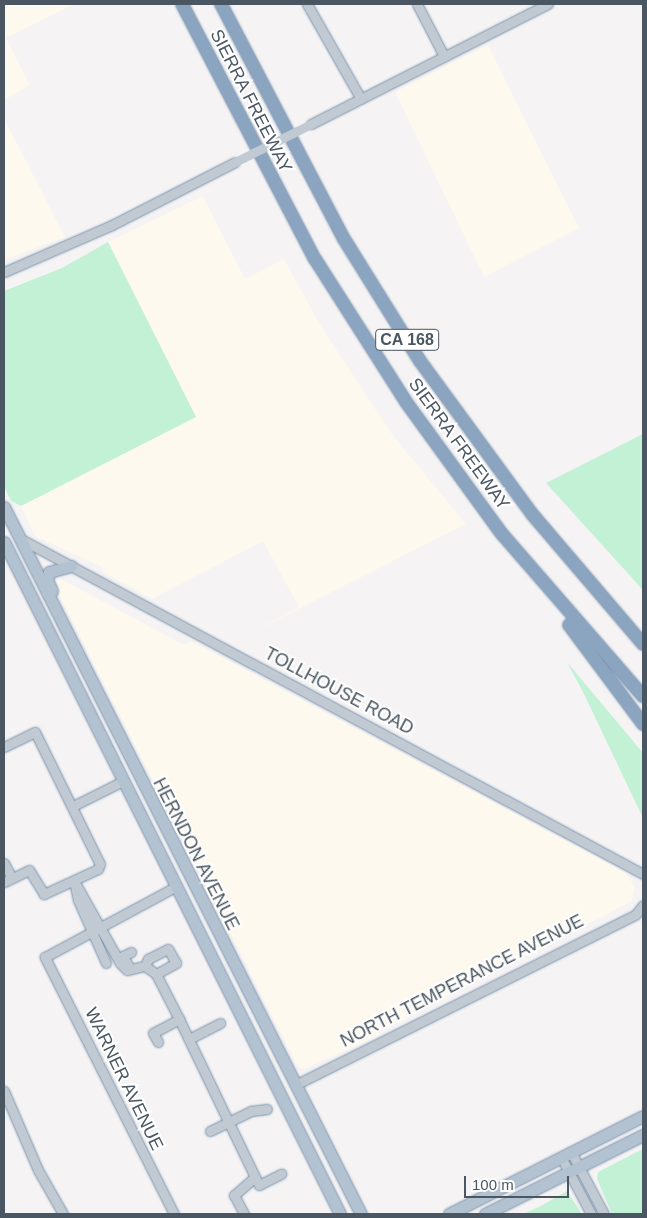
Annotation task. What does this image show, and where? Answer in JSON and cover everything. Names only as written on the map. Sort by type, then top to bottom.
[{"type":"highway","name":"SIERRA FREEWAY","points":[[182,4],[281,196],[343,305],[435,444],[542,583],[643,696]]},
{"type":"highway","name":"SIERRA FREEWAY","points":[[220,4],[368,279],[454,410],[532,514],[643,644]]},
{"type":"highway","points":[[532,514],[643,632]]},
{"type":"highway","points":[[542,583],[643,724]]},
{"type":"main road","name":"HERNDON AVENUE","points":[[4,507],[188,878],[360,1214]]},
{"type":"main road","points":[[4,522],[19,538]]},
{"type":"main road","name":"HERNDON AVENUE","points":[[4,542],[340,1214]]},
{"type":"main road","points":[[17,568],[27,568],[51,614],[60,620],[61,609],[47,575],[57,567],[72,566]]},
{"type":"main road","points":[[123,781],[156,828],[179,876],[188,878]]},
{"type":"main road","points":[[177,886],[187,891],[213,940],[237,974]]},
{"type":"main road","points":[[449,1214],[643,1116]]},
{"type":"main road","points":[[485,1214],[643,1135]]},
{"type":"street","points":[[307,4],[361,98]]},
{"type":"street","points":[[416,4],[444,56]]},
{"type":"street","points":[[525,4],[529,13]]},
{"type":"street","points":[[4,272],[110,226],[548,4]]},
{"type":"street","name":"TOLLHOUSE ROAD","points":[[19,538],[643,874]]},
{"type":"street","points":[[4,747],[35,732],[100,864],[74,881],[44,894],[29,870],[8,880],[4,863]]},
{"type":"street","points":[[73,806],[123,781]]},
{"type":"street","points":[[74,881],[78,900],[120,963],[129,969],[145,966],[156,974],[259,1185],[280,1174]]},
{"type":"street","points":[[98,929],[177,886]]},
{"type":"street","name":"NORTH TEMPERANCE AVENUE","points":[[294,1084],[636,914],[643,905]]},
{"type":"street","points":[[98,929],[106,963]]},
{"type":"street","name":"WARNER AVENUE","points":[[98,929],[44,958],[174,1214]]},
{"type":"street","points":[[145,966],[148,959],[168,949],[176,963],[156,974]]},
{"type":"street","points":[[129,969],[124,956],[131,952]]},
{"type":"street","points":[[158,1042],[153,1033],[179,1019]]},
{"type":"street","points":[[189,1039],[220,1023]]},
{"type":"street","points":[[4,1091],[38,1170],[63,1214]]},
{"type":"street","points":[[210,1131],[250,1111],[266,1109]]},
{"type":"street","points":[[566,1155],[604,1214]]},
{"type":"street","points":[[574,1170],[591,1214]]},
{"type":"street","points":[[244,1214],[234,1195],[255,1176]]},
{"type":"shaded area","points":[[4,4],[75,4],[6,38],[30,85],[4,100]]},
{"type":"shaded area","points":[[488,45],[579,228],[484,277],[395,92]]},
{"type":"shaded area","points":[[4,118],[65,237],[4,260]]},
{"type":"shaded area","points":[[203,196],[245,279],[284,259],[319,323],[391,433],[466,524],[233,642],[299,607],[263,541],[152,599],[103,572],[102,567],[35,536],[21,506],[196,417],[108,242]]},
{"type":"shaded area","points":[[61,579],[184,645],[191,641],[625,872],[635,887],[632,901],[379,1032],[380,1035],[304,1069],[298,1067],[54,585],[55,580]]},
{"type":"green space","points":[[108,242],[196,417],[21,506],[11,501],[4,486],[4,291],[62,268]]},
{"type":"green space","points":[[643,434],[643,590],[546,483]]},
{"type":"green space","points":[[567,662],[643,753],[643,818],[584,694]]},
{"type":"green space","points":[[643,1149],[643,1214],[612,1214],[597,1179],[598,1172]]},
{"type":"green space","points":[[567,1191],[582,1214],[523,1214],[539,1207]]}]
